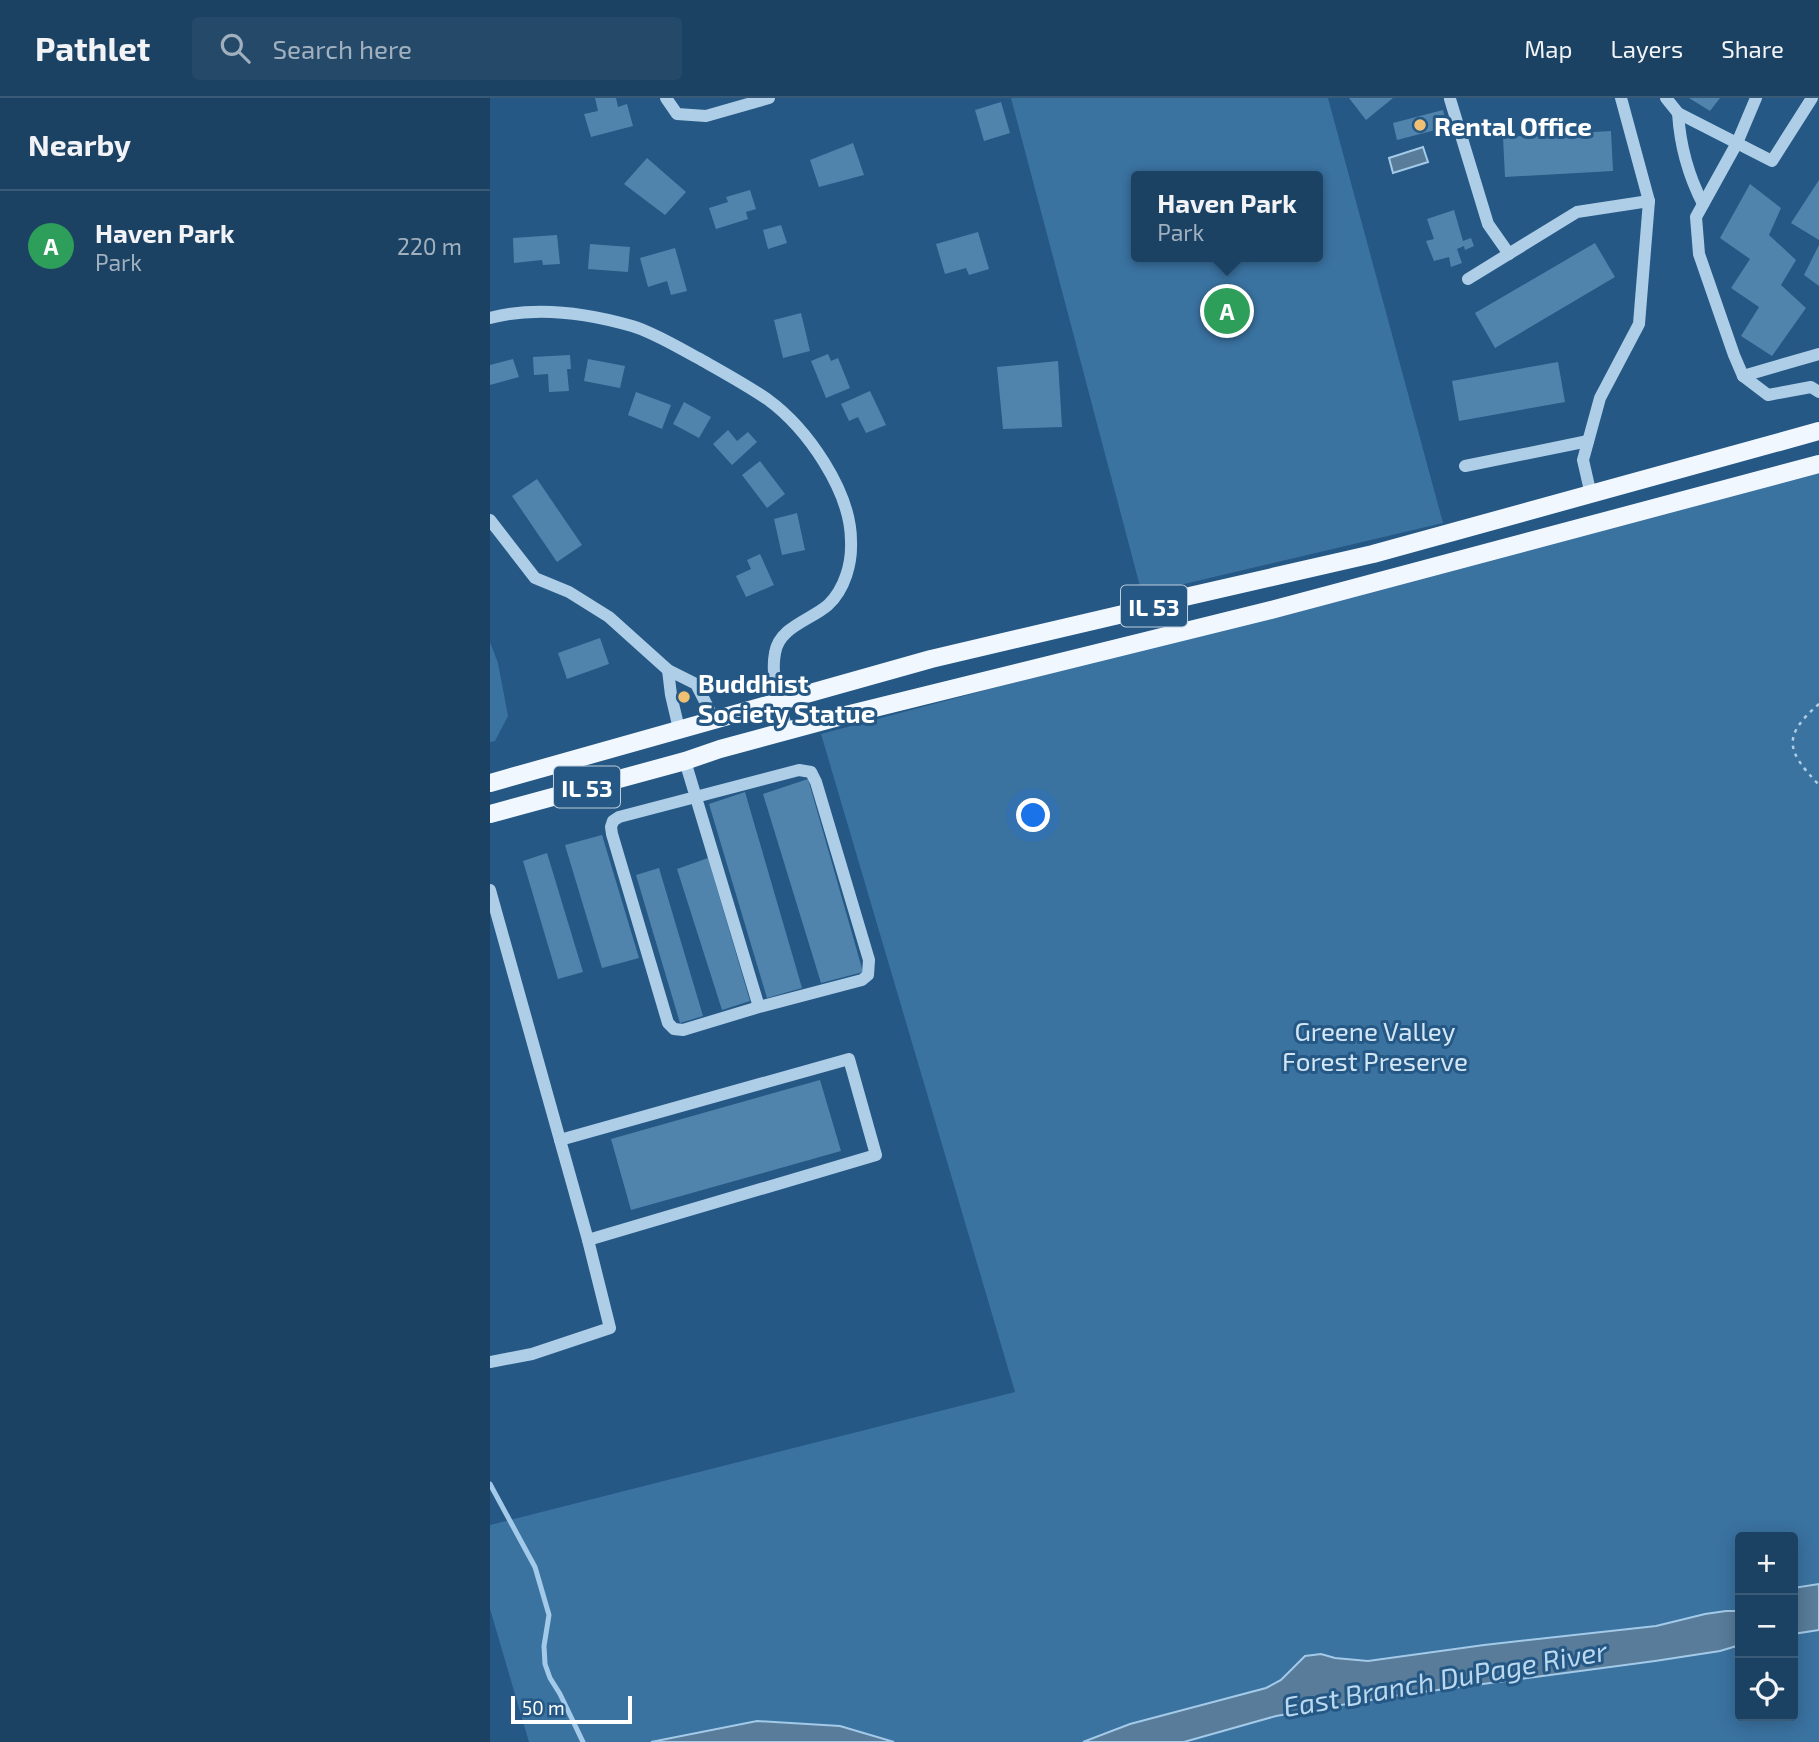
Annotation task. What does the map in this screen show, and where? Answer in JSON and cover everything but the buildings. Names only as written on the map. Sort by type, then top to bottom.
[{"type":"main road","name":"IL 53","points":[[490,783],[931,659],[1373,554],[1819,431]]},
{"type":"main road","name":"IL 53","points":[[490,814],[787,731],[1284,607],[1819,464]]},
{"type":"street","points":[[666,98],[677,114],[706,116],[769,98]]},
{"type":"street","points":[[1591,495],[1583,460],[1600,398],[1639,324],[1649,201],[1621,98]]},
{"type":"street","points":[[1666,98],[1678,113],[1772,161],[1812,98]]},
{"type":"street","points":[[1756,98],[1737,143],[1696,217],[1699,254],[1743,376],[1768,395],[1811,387],[1819,392]]},
{"type":"street","points":[[1450,99],[1488,224],[1509,254]]},
{"type":"street","points":[[1678,113],[1684,155],[1692,182],[1703,204]]},
{"type":"street","points":[[1468,279],[1577,212],[1649,201]]},
{"type":"street","points":[[490,318],[531,311],[576,315],[633,326],[667,341],[768,400],[791,419],[811,444],[842,498],[849,522],[851,552],[847,574],[839,592],[817,614],[790,630],[775,650],[773,669],[787,731]]},
{"type":"street","points":[[1743,376],[1819,354]]},
{"type":"street","points":[[1465,466],[1588,441]]},
{"type":"street","points":[[490,520],[535,578],[569,592],[609,617],[668,670],[696,684],[714,719]]},
{"type":"street","points":[[668,670],[670,695],[679,729]]},
{"type":"street","points":[[685,761],[759,1007]]},
{"type":"street","points":[[799,770],[811,772],[869,960],[868,975],[862,980],[759,1007],[683,1030],[674,1029],[668,1023],[611,827],[613,821],[619,817],[695,796],[799,770]]},
{"type":"street","points":[[490,890],[610,1328],[532,1354],[490,1362]]},
{"type":"street","points":[[560,1140],[849,1059],[876,1154],[588,1240]]},
{"type":"path","points":[[1819,705],[1794,730],[1792,741],[1793,751],[1800,765],[1819,785]]},
{"type":"green space","points":[[1011,98],[1328,98],[1443,523],[1142,594]]},
{"type":"green space","name":"Greene Valley Forest Preserve","points":[[1819,468],[1819,1742],[529,1742],[490,1609],[490,1525],[1015,1392],[821,734]]},
{"type":"green space","points":[[490,642],[498,663],[508,716],[495,741],[490,742]]},
{"type":"water","points":[[1423,147],[1428,162],[1393,173],[1389,158]]},
{"type":"water","points":[[1819,1584],[1819,1630],[1798,1633],[1798,1587]]},
{"type":"water","name":"East Branch DuPage River","points":[[1735,1611],[1735,1646],[1655,1661],[1400,1695],[1276,1716],[1184,1742],[1083,1742],[1130,1724],[1266,1688],[1281,1680],[1305,1656],[1321,1654],[1368,1661],[1656,1626],[1705,1614]]},
{"type":"water","points":[[757,1721],[840,1726],[894,1742],[651,1742]]},
{"type":"waterway","points":[[490,1484],[535,1567],[549,1615],[544,1646],[545,1664],[583,1742]]},
{"type":"place","name":"Rental Office","points":[[1420,125]]},
{"type":"place","name":"Haven Park","points":[[1227,311]]},
{"type":"place","name":"Buddhist Society Statue","points":[[684,697]]}]
